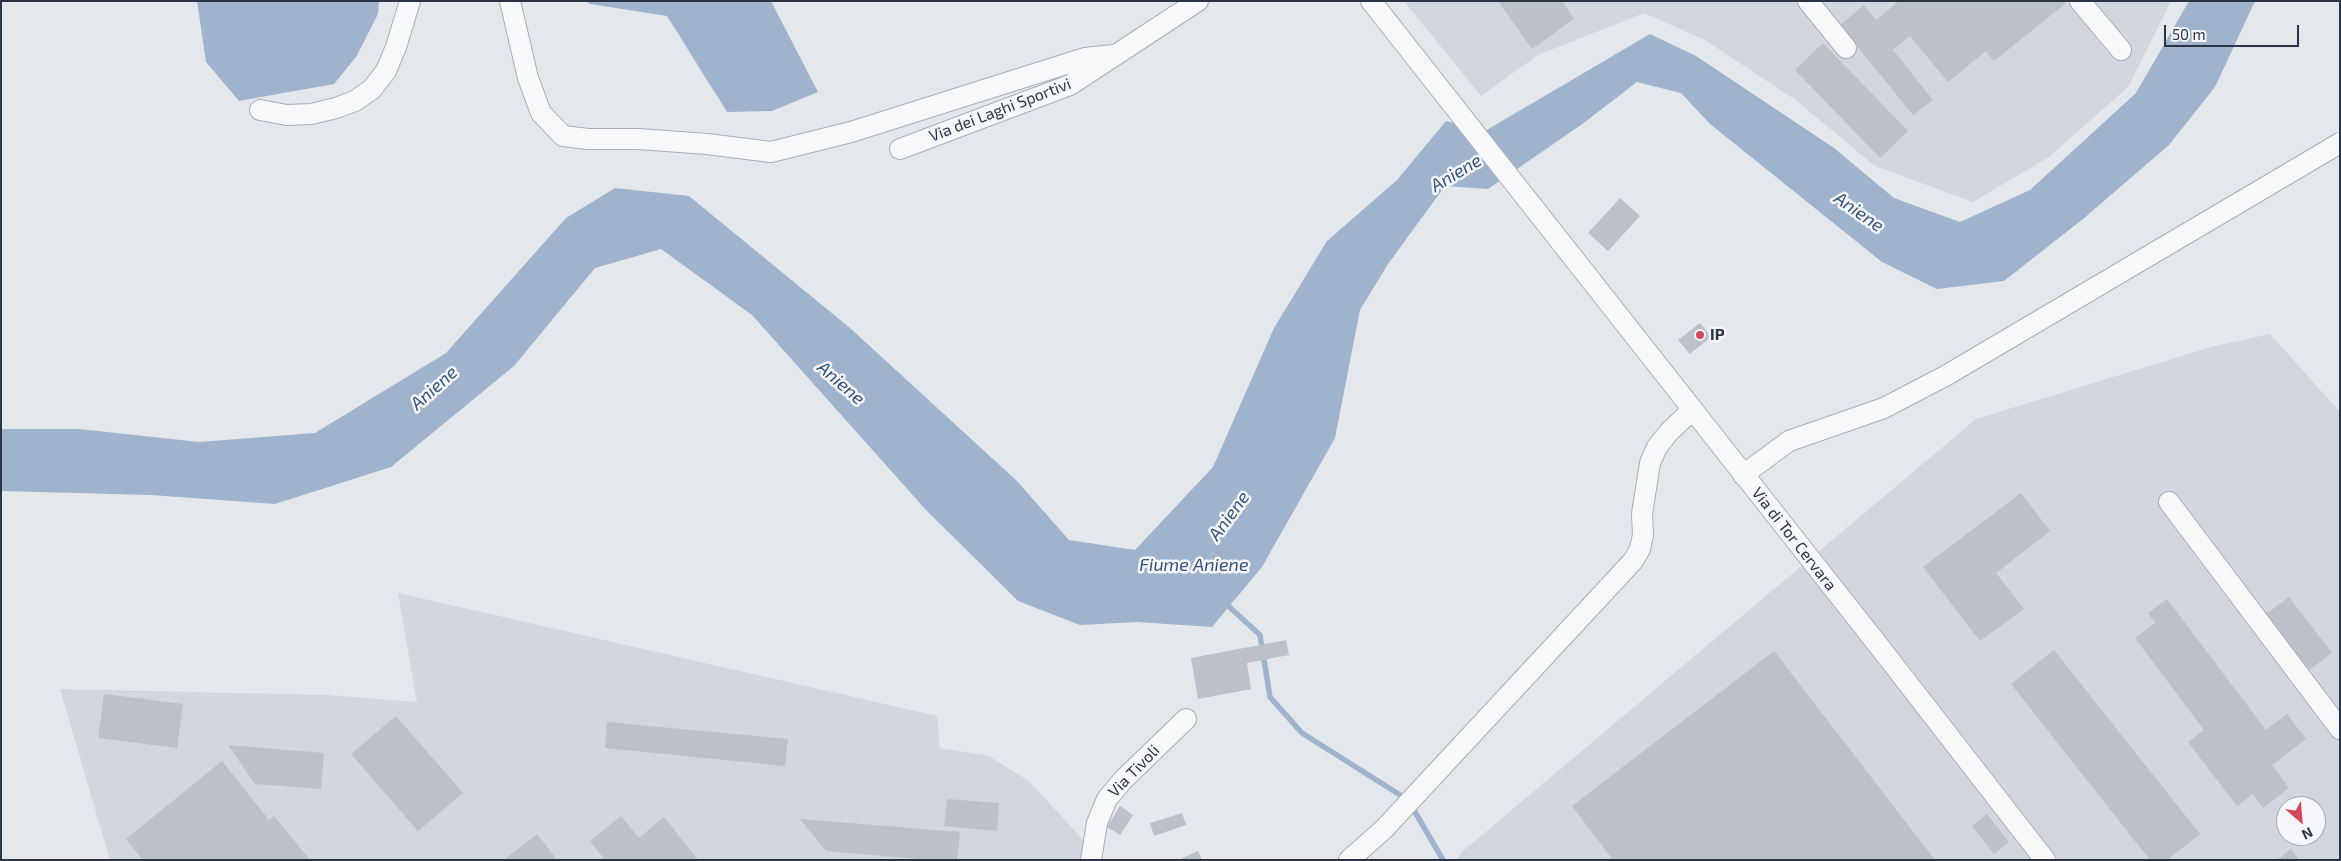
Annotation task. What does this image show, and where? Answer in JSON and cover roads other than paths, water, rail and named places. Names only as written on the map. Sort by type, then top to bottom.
[{"type":"street","points":[[260,110],[287,115],[311,114],[355,101],[372,89],[386,71],[396,47],[410,1]]},
{"type":"street","points":[[510,1],[528,78],[541,113],[563,136],[588,139],[649,140],[706,144],[771,152],[851,132],[1085,58],[1114,55]]},
{"type":"street","name":"Via dei Laghi Sportivi","points":[[900,149],[1070,85],[1198,1]]},
{"type":"street","name":"Via di Tor Cervara","points":[[1371,1],[2045,860]]},
{"type":"street","points":[[1808,1],[1846,48]]},
{"type":"street","points":[[2080,1],[2121,50]]},
{"type":"street","points":[[1743,475],[1789,441],[1884,408],[1947,375],[2340,143]]},
{"type":"street","points":[[1349,860],[1384,829],[1442,768],[1633,561],[1640,549],[1643,536],[1642,514],[1650,463],[1657,446],[1692,410]]},
{"type":"street","points":[[2169,502],[2340,729]]},
{"type":"street","name":"Via Tivoli","points":[[1091,860],[1097,823],[1107,799],[1123,780],[1186,719]]},
{"type":"water","points":[[197,1],[379,1],[378,14],[356,57],[334,84],[239,101],[206,62]]},
{"type":"water","points":[[586,1],[771,1],[818,92],[772,111],[727,112],[667,16],[590,4]]},
{"type":"water","name":"Fiume Aniene","points":[[2189,1],[2255,1],[2215,87],[2169,145],[2083,219],[2004,281],[1937,289],[1882,262],[1710,124],[1681,93],[1637,82],[1581,125],[1488,189],[1445,186],[1388,264],[1360,310],[1335,438],[1262,567],[1212,627],[1137,622],[1080,625],[1018,601],[926,510],[752,315],[661,249],[595,268],[514,366],[391,467],[275,504],[151,495],[1,491],[1,429],[79,429],[199,442],[315,433],[446,353],[566,218],[615,188],[689,196],[850,328],[1017,481],[1069,540],[1135,550],[1213,467],[1274,328],[1327,241],[1397,180],[1446,121],[1485,131],[1650,34],[1696,56],[1834,148],[1894,198],[1960,222],[2030,190],[2136,93]]},
{"type":"waterway","points":[[1224,602],[1260,635],[1270,697],[1302,733],[1408,800],[1443,860]]},
{"type":"place","name":"IP","points":[[1700,335]]},
{"type":"water label","name":"Aniene","points":[[1456,173]]},
{"type":"water label","name":"Aniene","points":[[1859,212]]},
{"type":"water label","name":"Aniene","points":[[841,383]]},
{"type":"water label","name":"Aniene","points":[[434,388]]},
{"type":"water label","name":"Aniene","points":[[1229,516]]}]
